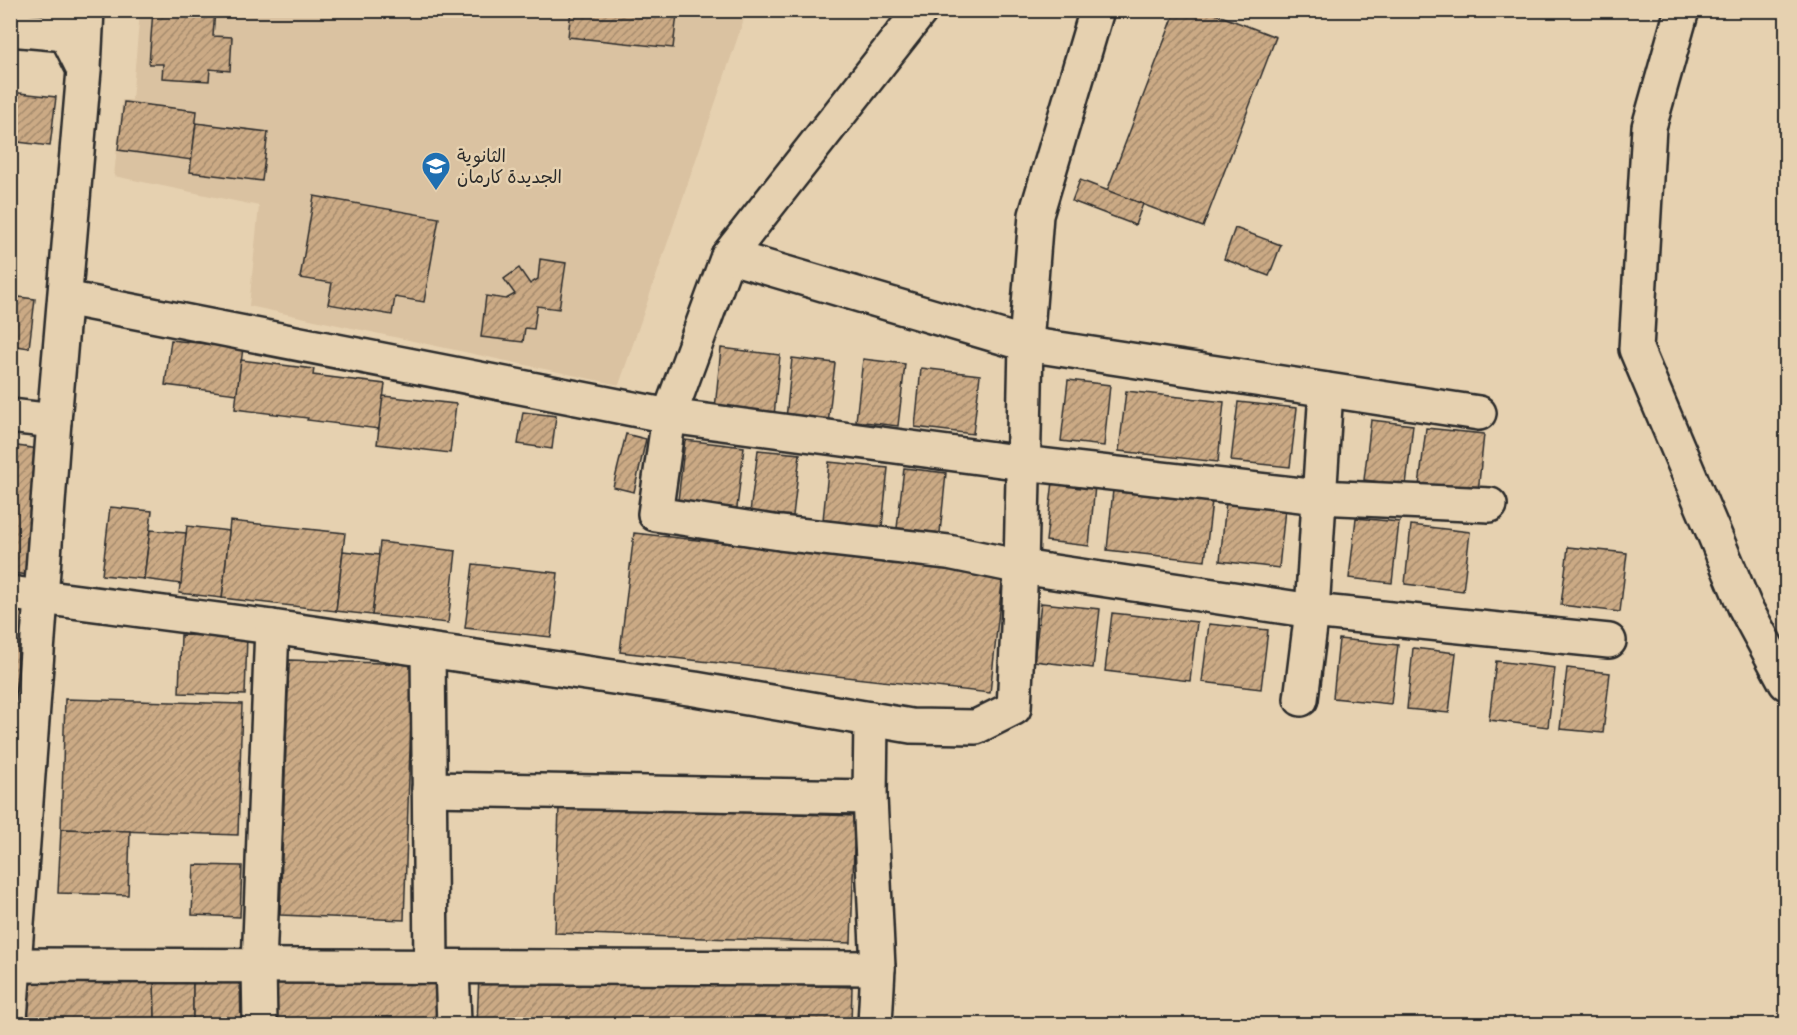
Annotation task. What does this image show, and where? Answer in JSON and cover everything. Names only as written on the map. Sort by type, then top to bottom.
[{"type":"street","points":[[10,1019],[26,596],[54,421],[84,70],[87,10]]},
{"type":"street","points":[[921,10],[728,256],[669,416],[655,514],[780,533],[948,552],[1021,567],[1312,611],[1608,641]]},
{"type":"street","points":[[26,596],[272,627],[695,689],[911,726],[975,727],[1014,708],[1021,567],[1026,344],[1036,215],[1097,10]]},
{"type":"street","points":[[1682,10],[1649,127],[1636,349],[1745,607],[1786,683]]},
{"type":"street","points":[[10,28],[63,22],[84,70]]},
{"type":"street","points":[[728,256],[1026,344],[1479,413]]},
{"type":"street","points":[[65,298],[669,416],[1023,463],[1319,497],[1490,505]]},
{"type":"street","points":[[1301,699],[1312,611],[1326,390]]},
{"type":"street","points":[[10,416],[54,421]]},
{"type":"street","points":[[260,1024],[259,966],[272,627]]},
{"type":"street","points":[[428,650],[429,789],[442,967],[454,1024]]},
{"type":"street","points":[[872,719],[870,797],[878,968],[875,1024]]},
{"type":"street","points":[[429,789],[870,797]]},
{"type":"street","points":[[12,965],[878,968]]},
{"type":"shaded area","name":"الثانوية الجديدة كارمان","points":[[140,11],[745,11],[619,385],[249,306],[259,206],[114,176],[122,100],[132,100]]},
{"type":"building","points":[[153,10],[215,10],[213,36],[232,37],[230,71],[210,69],[209,81],[162,78],[163,64],[149,64]]},
{"type":"building","points":[[571,10],[696,10],[695,16],[677,14],[673,48],[568,37]]},
{"type":"building","points":[[1176,10],[1205,10],[1276,37],[1203,227],[1107,191]]},
{"type":"building","points":[[10,92],[56,97],[50,146],[10,141]]},
{"type":"building","points":[[124,102],[197,111],[192,160],[118,150]]},
{"type":"building","points":[[196,123],[268,132],[262,181],[190,172]]},
{"type":"building","points":[[1080,180],[1143,204],[1135,225],[1072,201]]},
{"type":"building","points":[[314,196],[439,218],[424,302],[395,297],[392,315],[328,304],[332,283],[300,278]]},
{"type":"building","points":[[1235,228],[1281,245],[1269,276],[1224,259]]},
{"type":"building","points":[[540,259],[566,263],[559,309],[537,306],[534,329],[525,328],[523,342],[481,337],[486,296],[506,299],[515,294],[504,279],[519,268],[530,284],[538,279]]},
{"type":"building","points":[[10,296],[35,299],[29,348],[10,345]]},
{"type":"building","points":[[171,340],[243,348],[237,394],[165,385]]},
{"type":"building","points":[[721,348],[780,355],[774,416],[715,409]]},
{"type":"building","points":[[792,358],[835,363],[828,424],[786,419]]},
{"type":"building","points":[[863,359],[905,364],[898,426],[856,421]]},
{"type":"building","points":[[241,360],[314,369],[313,375],[385,384],[379,429],[235,409]]},
{"type":"building","points":[[921,368],[980,375],[973,434],[915,427]]},
{"type":"building","points":[[1068,380],[1110,385],[1104,446],[1061,441]]},
{"type":"building","points":[[1126,391],[1224,402],[1218,462],[1119,451]]},
{"type":"building","points":[[383,396],[456,404],[450,453],[377,444]]},
{"type":"building","points":[[1238,402],[1297,408],[1290,467],[1231,461]]},
{"type":"building","points":[[523,412],[556,416],[552,449],[518,444]]},
{"type":"building","points":[[1371,420],[1413,425],[1406,485],[1364,480]]},
{"type":"building","points":[[1426,428],[1484,434],[1478,493],[1419,486]]},
{"type":"building","points":[[626,434],[646,439],[634,492],[613,487]]},
{"type":"building","points":[[685,440],[744,447],[737,508],[678,501]]},
{"type":"building","points":[[10,445],[46,450],[31,575],[10,573]]},
{"type":"building","points":[[758,450],[800,454],[793,516],[750,512]]},
{"type":"building","points":[[829,462],[888,468],[882,527],[823,520]]},
{"type":"building","points":[[904,468],[946,473],[940,533],[897,528]]},
{"type":"building","points":[[1053,481],[1095,486],[1089,546],[1046,541]]},
{"type":"building","points":[[1113,490],[1212,501],[1205,561],[1107,550]]},
{"type":"building","points":[[1226,502],[1285,509],[1279,568],[1220,561]]},
{"type":"building","points":[[110,507],[152,511],[144,579],[102,575]]},
{"type":"building","points":[[1356,518],[1399,522],[1392,583],[1349,578]]},
{"type":"building","points":[[230,521],[345,533],[336,611],[222,598]]},
{"type":"building","points":[[1411,525],[1470,532],[1463,591],[1405,584]]},
{"type":"building","points":[[187,526],[229,531],[222,598],[179,593]]},
{"type":"building","points":[[150,530],[186,533],[181,584],[144,579]]},
{"type":"building","points":[[634,533],[1003,574],[990,693],[620,652]]},
{"type":"building","points":[[380,542],[456,551],[448,623],[372,615]]},
{"type":"building","points":[[1568,547],[1627,553],[1620,612],[1561,605]]},
{"type":"building","points":[[343,551],[379,555],[372,615],[336,611]]},
{"type":"building","points":[[473,564],[558,573],[551,637],[465,628]]},
{"type":"building","points":[[1041,603],[1100,609],[1093,668],[1034,661]]},
{"type":"building","points":[[10,605],[26,607],[10,731]]},
{"type":"building","points":[[1112,613],[1197,622],[1190,681],[1105,671]]},
{"type":"building","points":[[1209,624],[1268,630],[1261,689],[1202,682]]},
{"type":"building","points":[[181,635],[247,637],[245,695],[179,693]]},
{"type":"building","points":[[1339,639],[1398,645],[1391,704],[1333,698]]},
{"type":"building","points":[[1413,648],[1456,653],[1449,713],[1407,709]]},
{"type":"building","points":[[289,660],[413,664],[404,920],[280,915]]},
{"type":"building","points":[[1496,661],[1555,668],[1548,727],[1489,720]]},
{"type":"building","points":[[1567,668],[1610,673],[1603,733],[1560,729]]},
{"type":"building","points":[[65,699],[242,704],[238,835],[61,829]]},
{"type":"building","points":[[559,806],[855,816],[851,943],[555,933]]},
{"type":"building","points":[[61,829],[130,831],[128,895],[58,893]]},
{"type":"building","points":[[194,865],[242,866],[240,917],[192,915]]},
{"type":"building","points":[[275,975],[440,980],[439,1024],[273,1024]]},
{"type":"building","points":[[479,975],[852,987],[851,1024],[477,1024]]},
{"type":"building","points":[[154,981],[193,981],[193,1024],[155,1024]]},
{"type":"building","points":[[154,981],[155,1024],[25,1024],[25,982]]},
{"type":"building","points":[[193,981],[240,981],[241,1024],[193,1024]]},
{"type":"place","name":"الثانوية الجديدة كارمان","points":[[436,192]]}]
